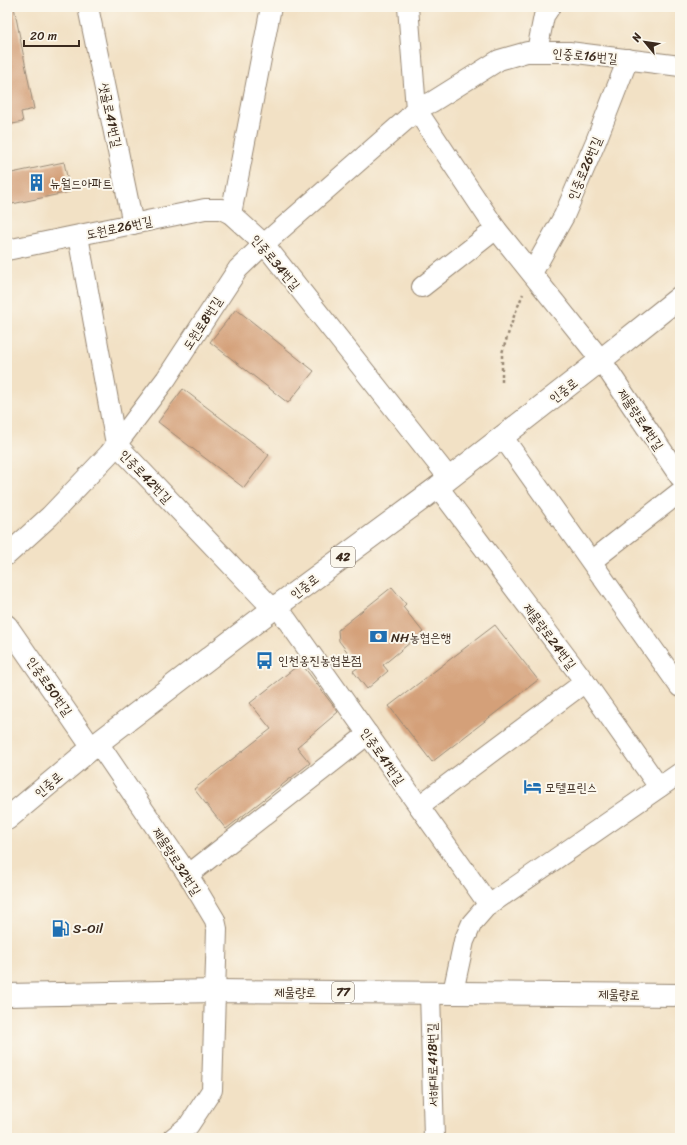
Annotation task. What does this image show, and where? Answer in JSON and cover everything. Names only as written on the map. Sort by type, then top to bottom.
[{"type":"main road","name":"인중로","points":[[7,819],[95,745],[275,608],[444,483],[680,297]]},
{"type":"main road","name":"제물량로","points":[[7,995],[215,992],[680,994]]},
{"type":"lane","name":"샛골로41번길","points":[[88,7],[133,224]]},
{"type":"lane","points":[[231,214],[271,7]]},
{"type":"lane","points":[[408,7],[416,109],[496,229],[602,360]]},
{"type":"lane","name":"인중로16번길","points":[[550,7],[544,16],[537,51],[569,52],[680,66]]},
{"type":"lane","points":[[416,109],[432,102],[499,60],[527,52],[537,51]]},
{"type":"lane","name":"인중로26번길","points":[[532,273],[564,216],[628,59]]},
{"type":"lane","name":"도원로8번길","points":[[7,555],[50,516],[116,444],[166,379],[238,269],[264,244],[408,118],[416,109]]},
{"type":"lane","name":"도원로26번길","points":[[7,250],[205,209],[221,209],[231,214]]},
{"type":"lane","name":"인중로34번길","points":[[231,214],[264,244],[444,483]]},
{"type":"lane","points":[[422,287],[496,229]]},
{"type":"lane","name":"인중로42번길","points":[[78,236],[116,444],[275,608]]},
{"type":"lane","name":"제물량로4번길","points":[[602,360],[680,477]]},
{"type":"lane","points":[[502,436],[680,687]]},
{"type":"lane","name":"제물량로24번길","points":[[444,483],[659,788]]},
{"type":"lane","points":[[592,561],[680,492]]},
{"type":"lane","name":"인중로41번길","points":[[275,608],[368,734],[489,905]]},
{"type":"lane","name":"인중로50번길","points":[[7,625],[95,745]]},
{"type":"lane","points":[[419,806],[585,682]]},
{"type":"lane","points":[[188,876],[368,734]]},
{"type":"lane","name":"제물량로32번길","points":[[95,745],[188,876],[215,920],[217,929],[212,1090],[189,1125],[173,1138]]},
{"type":"lane","points":[[454,992],[464,941],[472,923],[489,905],[680,773]]},
{"type":"lane","name":"서해대로418번길","points":[[430,992],[434,1138]]},
{"type":"path","points":[[502,382],[502,353],[514,316],[532,273]]},
{"type":"building","points":[[7,7],[14,7],[34,109],[21,112],[23,122],[7,125]]},
{"type":"building","name":"뉴월드아파트","points":[[64,162],[70,192],[7,205],[7,174]]},
{"type":"building","points":[[236,309],[314,371],[288,403],[210,342]]},
{"type":"building","points":[[183,389],[269,455],[244,488],[158,422]]},
{"type":"building","name":"NH농협은행","points":[[392,587],[406,604],[403,607],[423,632],[383,665],[388,671],[367,689],[353,671],[359,667],[339,641],[338,630]]},
{"type":"building","points":[[495,625],[538,680],[432,762],[389,706]]},
{"type":"building","points":[[301,663],[338,712],[297,747],[310,763],[226,829],[194,789],[271,729],[250,703]]},
{"type":"place","name":"뉴월드아파트","points":[[37,183]]},
{"type":"place","name":"NH농협은행","points":[[378,637]]},
{"type":"place","name":"인천옹진농협본점","points":[[265,660]]},
{"type":"place","name":"모텔프린스","points":[[532,787]]},
{"type":"place","name":"S-Oil","points":[[60,928]]}]
